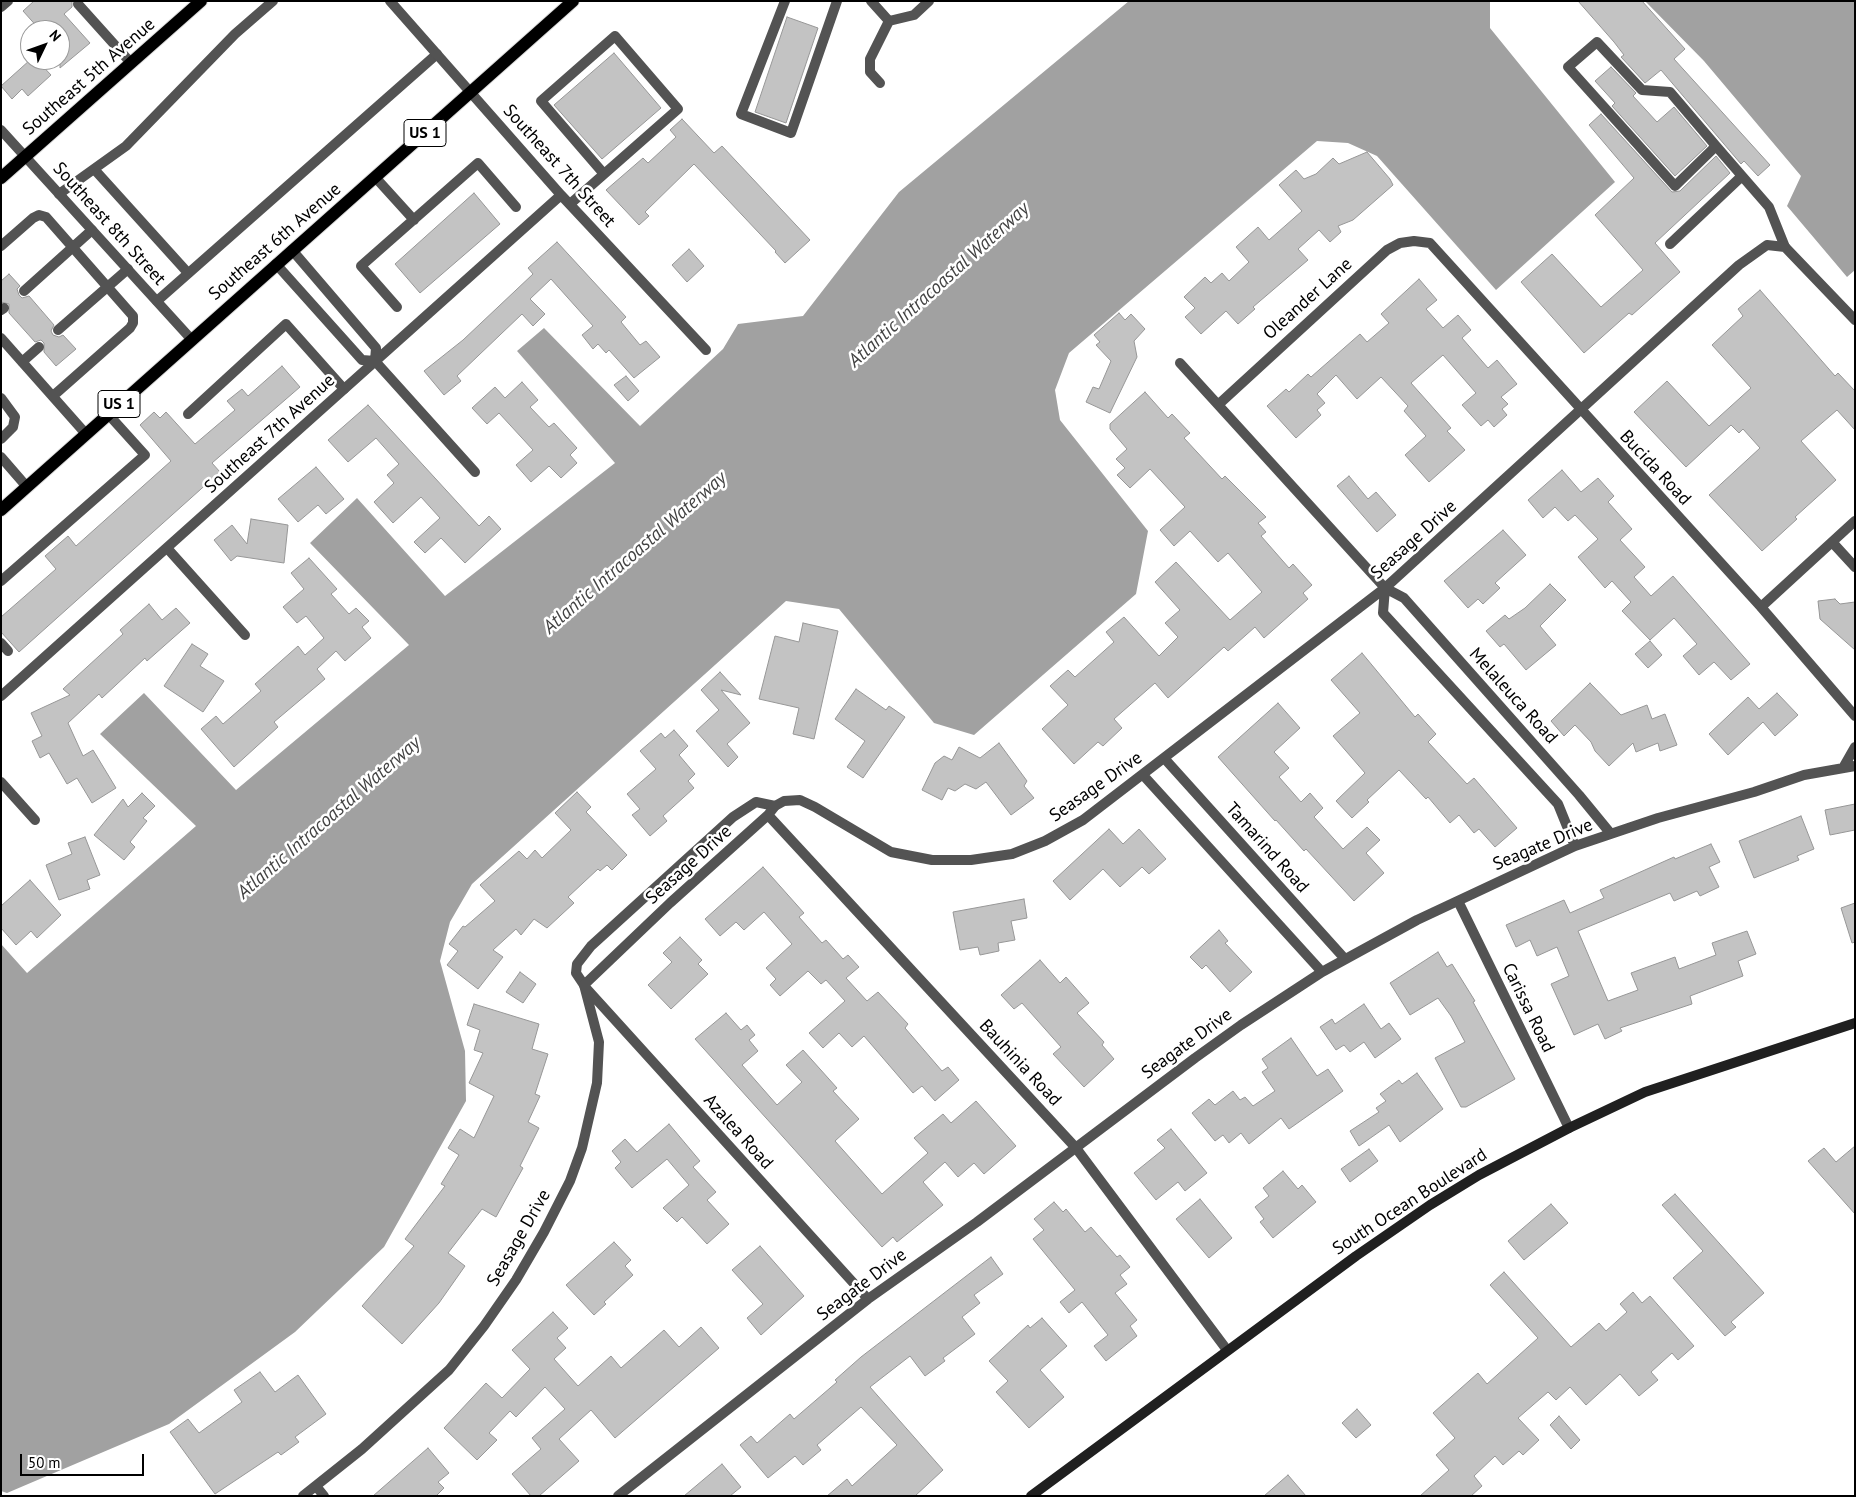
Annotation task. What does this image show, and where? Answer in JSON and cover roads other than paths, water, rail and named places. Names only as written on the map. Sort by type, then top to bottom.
[{"type":"main road","name":"Southeast 5th Avenue","points":[[1,178],[201,1]]},
{"type":"main road","name":"Southeast 6th Avenue","points":[[1,510],[573,1]]},
{"type":"main road","name":"South Ocean Boulevard","points":[[1031,1496],[1227,1350],[1430,1204],[1501,1163],[1568,1128],[1645,1092],[1855,1023]]},
{"type":"street","points":[[1,7],[8,1]]},
{"type":"street","points":[[59,194],[126,146],[236,34],[273,1]]},
{"type":"street","name":"Southeast 7th Street","points":[[390,1],[561,195],[706,350]]},
{"type":"street","points":[[785,1],[741,114],[791,133],[837,1]]},
{"type":"street","points":[[871,1],[889,21]]},
{"type":"street","points":[[880,83],[870,72],[870,59],[889,21],[914,15],[929,1]]},
{"type":"street","points":[[78,4],[131,64]]},
{"type":"street","points":[[570,204],[678,109],[615,36],[541,101],[604,174]]},
{"type":"street","points":[[1716,146],[1675,186],[1568,67],[1597,42],[1642,90],[1670,92],[1769,207],[1785,247],[1855,320]]},
{"type":"street","points":[[157,301],[437,54]]},
{"type":"street","name":"Southeast 8th Street","points":[[1,130],[192,340]]},
{"type":"street","points":[[397,307],[361,266],[478,163],[516,206]]},
{"type":"street","points":[[94,169],[188,273]]},
{"type":"street","points":[[1670,244],[1742,176]]},
{"type":"street","points":[[375,177],[414,220]]},
{"type":"street","name":"Southeast 7th Avenue","points":[[1,696],[561,195]]},
{"type":"street","points":[[1,246],[33,218],[39,215],[48,219],[132,314],[133,323],[53,396]]},
{"type":"street","points":[[24,290],[92,230]]},
{"type":"street","name":"Oleander Lane","points":[[1219,404],[1387,250],[1400,243],[1414,241],[1430,244]]},
{"type":"street","name":"Bucida Road","points":[[1430,244],[1761,607],[1855,716]]},
{"type":"street","name":"Seasage Drive","points":[[303,1496],[362,1449],[449,1370],[505,1296],[544,1232],[570,1181],[582,1148],[597,1083],[599,1042],[584,985],[670,903],[768,815],[775,806],[784,801],[800,800],[815,806],[891,852],[932,860],[971,860],[1012,854],[1045,841],[1083,820],[1385,588],[1739,266],[1767,245],[1785,247]]},
{"type":"street","points":[[292,250],[376,348],[375,361]]},
{"type":"street","points":[[276,264],[362,360],[375,361],[474,472]]},
{"type":"street","points":[[58,330],[128,269]]},
{"type":"street","points":[[188,414],[286,324],[344,390]]},
{"type":"street","points":[[1,338],[86,434]]},
{"type":"street","points":[[22,362],[39,347]]},
{"type":"street","name":"Melaleuca Road","points":[[1180,363],[1385,588],[1404,598],[1579,794],[1611,834]]},
{"type":"street","points":[[1,398],[15,417],[13,427],[1,439]]},
{"type":"street","points":[[1,581],[145,455],[108,414]]},
{"type":"street","points":[[1,457],[26,487]]},
{"type":"street","points":[[1761,607],[1855,521]]},
{"type":"street","points":[[1832,542],[1855,567]]},
{"type":"street","points":[[167,548],[245,635]]},
{"type":"street","points":[[1385,588],[1383,613],[1558,804],[1574,846]]},
{"type":"street","points":[[1843,768],[1855,747]]},
{"type":"street","name":"Tamarind Road","points":[[1164,758],[1345,959]]},
{"type":"street","name":"Seagate Drive","points":[[618,1496],[868,1299],[1226,1036],[1322,972],[1417,920],[1574,846],[1804,775],[1855,766]]},
{"type":"street","points":[[1143,774],[1322,972]]},
{"type":"street","points":[[1,782],[36,820]]},
{"type":"street","points":[[584,985],[576,973],[577,964],[591,946],[733,817],[756,802],[775,806]]},
{"type":"street","name":"Bauhinia Road","points":[[768,815],[1076,1148],[1227,1350]]},
{"type":"street","name":"Carissa Road","points":[[1458,901],[1568,1128]]},
{"type":"street","name":"Azalea Road","points":[[584,985],[868,1299]]},
{"type":"street","points":[[316,1486],[324,1496]]},
{"type":"water","name":"Atlantic Intracoastal Waterway","points":[[1129,1],[1490,1],[1490,28],[1615,182],[1496,290],[1377,156],[1348,143],[1317,141],[1069,353],[1055,390],[1060,420],[1148,531],[1136,594],[974,735],[934,723],[839,609],[786,601],[472,884],[450,922],[440,961],[465,1051],[466,1101],[384,1247],[295,1332],[169,1424],[7,1493],[1,1491],[1,944],[27,973],[196,826],[100,734],[144,693],[236,790],[409,645],[310,543],[357,498],[445,596],[615,463],[517,351],[544,328],[640,426],[723,349],[738,324],[803,316],[899,192]]},
{"type":"water","points":[[1645,1],[1855,1],[1855,270],[1847,277],[1787,206],[1801,176],[1704,61]]}]
